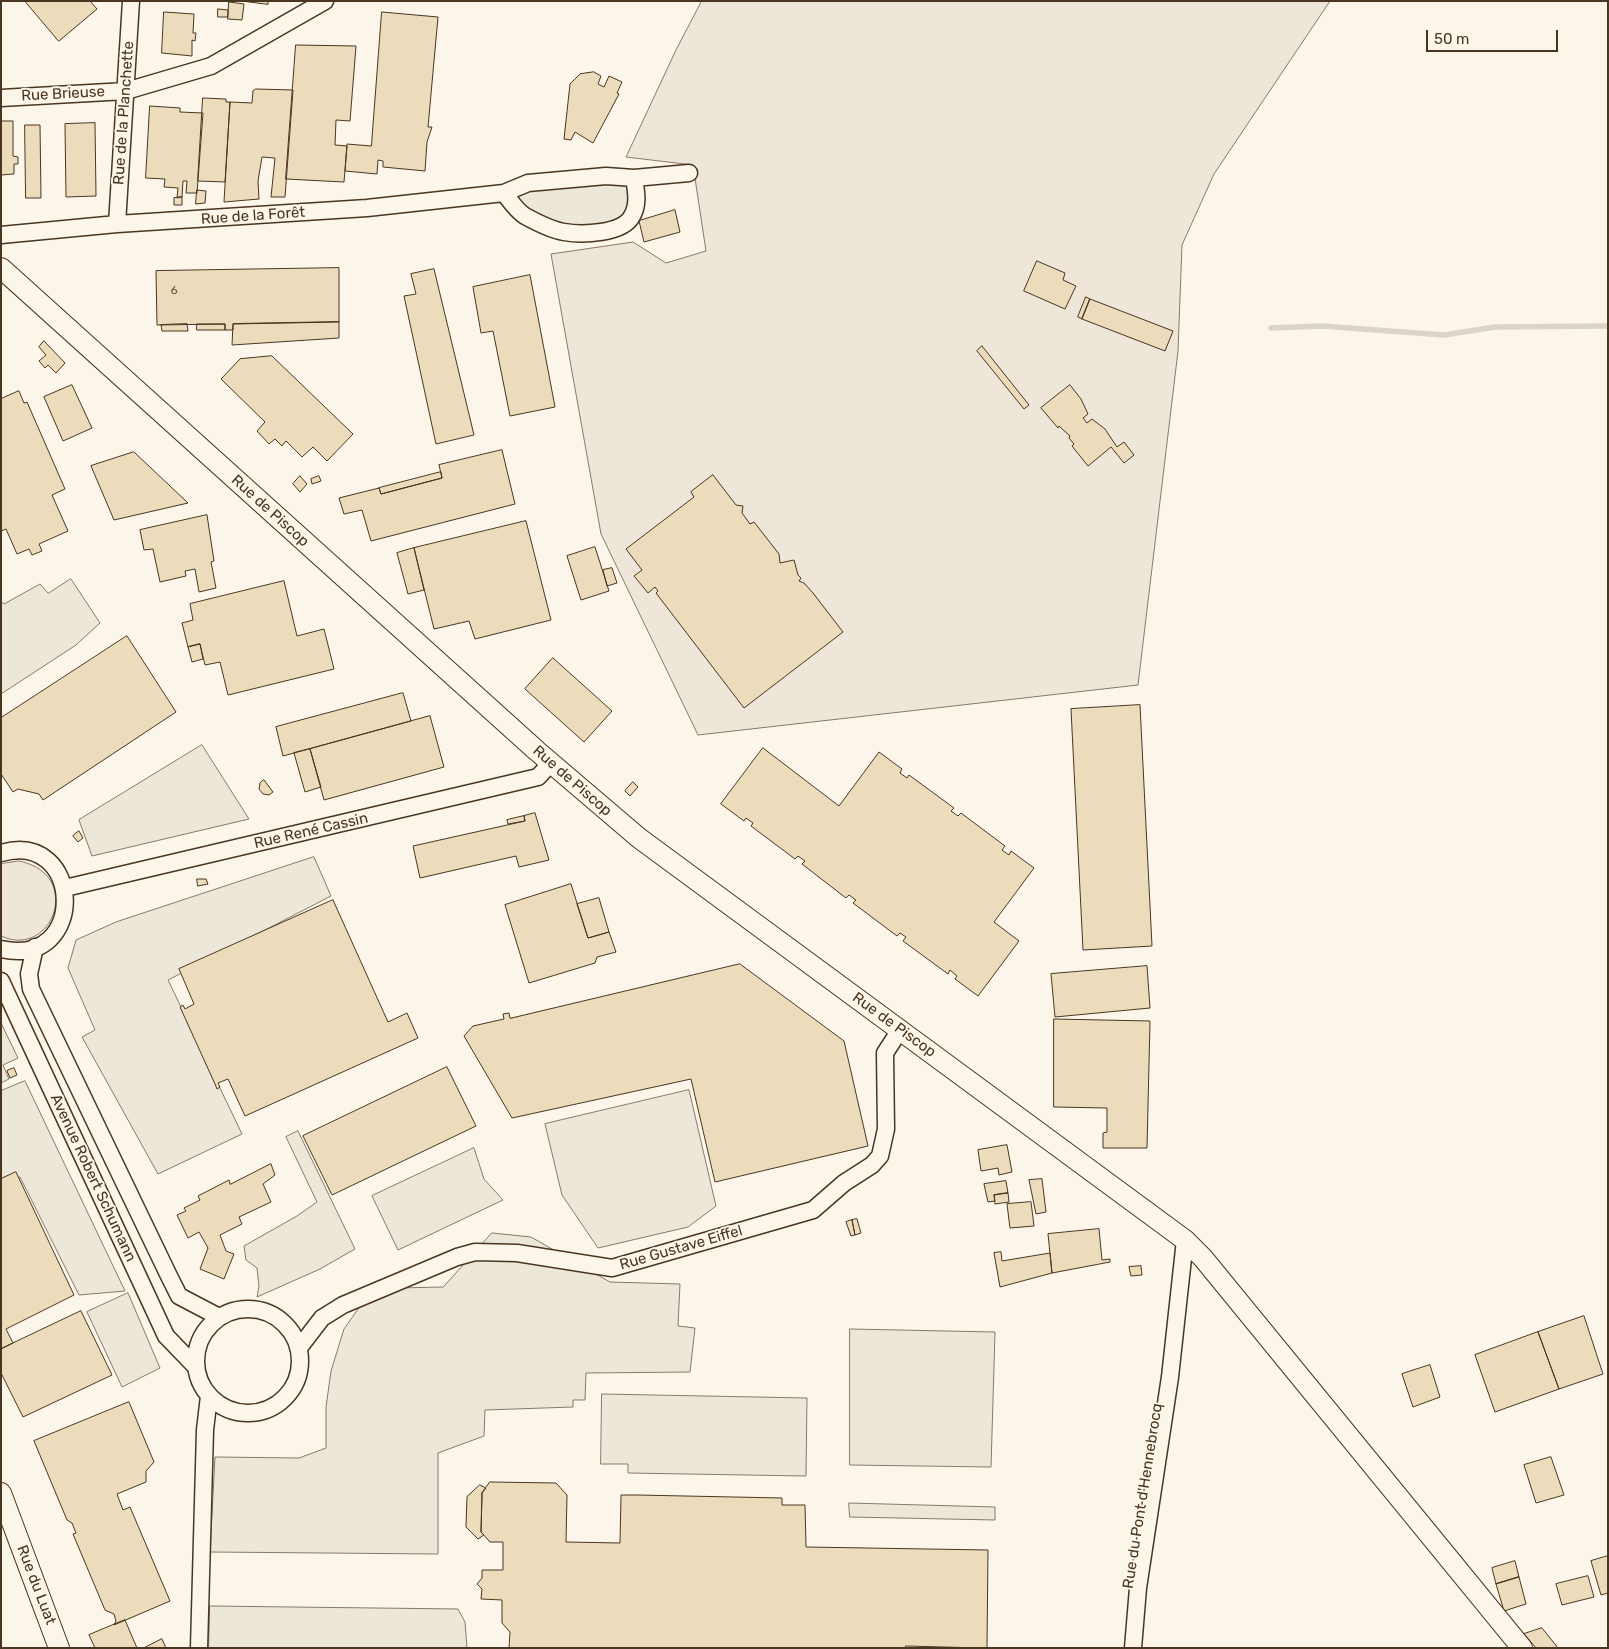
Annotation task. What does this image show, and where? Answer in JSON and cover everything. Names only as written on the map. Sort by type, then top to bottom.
[{"type":"street","name":"Rue de la Planchette","points":[[117,224],[131,1]]},
{"type":"street","name":"Rue Brieuse","points":[[1,98],[126,91],[211,66],[326,1]]},
{"type":"street","name":"Rue de la Forêt","points":[[1,235],[117,224],[367,208],[504,194],[528,183],[606,176],[634,178],[689,174]]},
{"type":"street","points":[[504,194],[523,215],[542,224],[564,232],[605,232],[620,228],[632,218],[636,197],[634,178]]},
{"type":"street","name":"Rue de Piscop","points":[[1,268],[551,763],[639,838],[1185,1240],[1203,1258],[1522,1648]]},
{"type":"street","name":"Rue René Cassin","points":[[65,888],[538,777],[551,763]]},
{"type":"street","points":[[1,949],[13,951],[35,947],[48,940],[64,917],[66,903],[65,888],[59,874],[50,863],[38,855],[23,850],[4,849]]},
{"type":"street","name":"Avenue Robert Schumann","points":[[35,947],[29,974],[31,990],[168,1274],[179,1296],[219,1317]]},
{"type":"street","name":"Avenue Robert Schumann","points":[[1,981],[166,1336],[196,1367]]},
{"type":"street","name":"Rue Gustave Eiffel","points":[[299,1348],[322,1318],[343,1304],[456,1257],[472,1253],[516,1253],[612,1268],[812,1210],[844,1182],[872,1165],[880,1156],[886,1129],[885,1054],[900,1030]]},
{"type":"street","name":"Rue du Pont d'Hennebrocq","points":[[1133,1648],[1138,1588],[1170,1378],[1185,1240]]},
{"type":"street","points":[[249,1308],[267,1312],[288,1326],[299,1348],[300,1366],[292,1390],[279,1403],[258,1412],[240,1413],[223,1407],[209,1396],[201,1385],[196,1367],[198,1345],[206,1329],[219,1317],[231,1311],[249,1308]]},
{"type":"street","name":"Rue du Pont d'Hennebrocq","points":[[1123,1648],[1128,1586],[1162,1374],[1172,1346]]},
{"type":"street","points":[[199,1648],[204,1430],[209,1396]]},
{"type":"street","name":"Rue du Luat","points":[[1,1493],[59,1648]]},
{"type":"shaded area","points":[[702,1],[1330,1],[1214,174],[1182,245],[1178,351],[1138,685],[698,735],[601,534],[551,254],[633,242],[666,263],[706,251],[693,165],[626,157],[676,50]]},
{"type":"shaded area","points":[[609,168],[627,169],[629,231],[617,235],[524,222],[515,179]]},
{"type":"shaded area","points":[[71,579],[100,623],[76,645],[1,694],[1,601],[4,604],[40,584],[48,593]]},
{"type":"shaded area","points":[[202,745],[249,819],[92,856],[79,820]]},
{"type":"shaded area","points":[[314,857],[331,896],[168,980],[242,1134],[158,1174],[82,1037],[95,1030],[68,968],[76,940],[116,922]]},
{"type":"shaded area","points":[[19,861],[39,869],[51,882],[56,897],[54,912],[47,926],[35,936],[19,940],[1,936],[1,864]]},
{"type":"shaded area","points":[[1,1023],[18,1058],[3,1065],[9,1079],[1,1083]]},
{"type":"shaded area","points":[[25,1081],[125,1291],[79,1295],[20,1177],[1,1186],[1,1091]]},
{"type":"shaded area","points":[[689,1090],[716,1206],[688,1227],[598,1248],[562,1195],[545,1124]]},
{"type":"shaded area","points":[[298,1131],[355,1249],[320,1269],[257,1297],[259,1286],[257,1268],[246,1260],[244,1246],[297,1216],[317,1202],[286,1137]]},
{"type":"shaded area","points":[[474,1148],[484,1179],[503,1200],[398,1250],[372,1196]]},
{"type":"shaded area","points":[[492,1233],[531,1237],[610,1282],[680,1284],[678,1326],[695,1328],[690,1372],[586,1373],[585,1400],[573,1400],[573,1407],[485,1410],[484,1436],[438,1453],[438,1554],[210,1552],[215,1457],[299,1458],[326,1448],[326,1407],[331,1371],[344,1329],[363,1302],[396,1288],[443,1287]]},
{"type":"shaded area","points":[[128,1293],[160,1368],[122,1387],[87,1312]]},
{"type":"shaded area","points":[[850,1329],[995,1332],[991,1467],[850,1465]]},
{"type":"shaded area","points":[[602,1394],[807,1398],[806,1476],[628,1473],[628,1464],[601,1464]]},
{"type":"shaded area","points":[[849,1503],[995,1507],[995,1520],[850,1517]]},
{"type":"shaded area","points":[[210,1606],[458,1609],[465,1622],[467,1648],[209,1648]]},
{"type":"building","points":[[25,1],[90,1],[97,9],[59,41]]},
{"type":"building","points":[[242,1],[268,1],[268,4]]},
{"type":"building","points":[[229,2],[244,4],[242,20],[228,19]]},
{"type":"building","points":[[218,9],[228,10],[228,17],[218,17]]},
{"type":"building","points":[[164,12],[194,14],[193,33],[196,33],[195,41],[192,40],[192,56],[162,53]]},
{"type":"building","points":[[382,12],[438,17],[428,127],[432,127],[427,142],[425,171],[383,167],[383,161],[378,160],[377,174],[345,171],[347,144],[371,146]]},
{"type":"building","points":[[296,45],[356,46],[350,121],[336,120],[335,145],[347,146],[344,182],[286,179]]},
{"type":"building","points":[[594,72],[601,76],[598,84],[604,87],[609,76],[622,82],[617,93],[619,94],[593,143],[575,132],[571,140],[564,139],[570,84],[580,74]]},
{"type":"building","points":[[256,89],[293,90],[285,197],[271,197],[275,158],[262,157],[258,181],[259,199],[224,202],[230,102],[252,103],[253,91]]},
{"type":"building","points":[[203,98],[226,99],[226,102],[230,102],[225,182],[198,181]]},
{"type":"building","points":[[150,106],[180,108],[180,112],[203,113],[197,193],[186,193],[187,181],[183,181],[182,197],[177,198],[178,188],[164,187],[165,179],[146,178]]},
{"type":"building","points":[[1,121],[13,121],[13,156],[18,157],[18,164],[14,164],[14,174],[1,175]]},
{"type":"building","points":[[95,123],[96,196],[66,197],[65,124]]},
{"type":"building","points":[[25,125],[40,125],[41,198],[26,198]]},
{"type":"building","points":[[197,190],[206,191],[205,203],[196,204]]},
{"type":"building","points":[[182,197],[182,205],[174,205],[174,198]]},
{"type":"building","points":[[675,210],[680,232],[644,242],[639,221]]},
{"type":"building","points":[[1037,261],[1065,273],[1063,280],[1076,286],[1065,309],[1024,291]]},
{"type":"building","points":[[339,268],[339,322],[233,324],[233,330],[225,330],[225,324],[157,325],[156,271]]},
{"type":"building","points":[[434,269],[474,435],[436,444],[404,296],[416,294],[411,274]]},
{"type":"building","points":[[530,275],[555,407],[510,416],[493,331],[481,333],[473,287]]},
{"type":"building","points":[[1086,297],[1090,299],[1082,319],[1078,317]]},
{"type":"building","points":[[1090,299],[1173,331],[1165,351],[1082,319]]},
{"type":"building","points":[[339,322],[339,338],[232,345],[233,324]]},
{"type":"building","points":[[187,324],[188,331],[162,331],[161,325]]},
{"type":"building","points":[[197,324],[225,324],[225,330],[197,330]]},
{"type":"building","points":[[44,341],[65,363],[56,373],[48,365],[45,368],[39,361],[46,355],[39,347]]},
{"type":"building","points":[[982,346],[1029,405],[1024,409],[977,351]]},
{"type":"building","points":[[272,356],[353,434],[327,461],[313,447],[302,457],[286,441],[282,446],[275,439],[269,444],[257,431],[265,422],[221,379],[240,359]]},
{"type":"building","points":[[72,385],[92,428],[63,441],[44,397]]},
{"type":"building","points":[[1070,385],[1081,399],[1088,414],[1083,418],[1087,423],[1092,419],[1105,429],[1117,447],[1124,442],[1134,455],[1124,463],[1111,447],[1088,466],[1072,446],[1074,444],[1069,438],[1070,436],[1059,426],[1058,428],[1041,408]]},
{"type":"building","points":[[19,391],[24,403],[27,402],[65,489],[52,495],[68,531],[39,544],[42,551],[32,555],[29,549],[17,554],[6,529],[1,531],[1,399]]},
{"type":"building","points":[[502,450],[515,504],[371,541],[362,510],[344,514],[339,498],[379,488],[381,494],[442,478],[439,465]]},
{"type":"building","points":[[134,452],[188,503],[114,520],[91,466]]},
{"type":"building","points":[[441,472],[442,478],[381,494],[379,488]]},
{"type":"building","points":[[713,475],[736,505],[743,506],[742,513],[750,524],[754,522],[779,554],[780,563],[794,560],[798,575],[801,578],[799,581],[804,583],[813,593],[843,632],[744,708],[656,593],[658,591],[655,587],[648,593],[634,576],[642,570],[626,549],[694,497],[691,492]]},
{"type":"building","points":[[300,476],[307,484],[300,492],[293,484]]},
{"type":"building","points":[[319,476],[321,481],[312,484],[311,479]]},
{"type":"building","points":[[207,515],[214,561],[211,562],[216,588],[199,592],[195,569],[185,571],[186,576],[160,582],[153,549],[144,550],[140,530]]},
{"type":"building","points":[[526,521],[551,620],[475,639],[469,621],[434,629],[414,548]]},
{"type":"building","points":[[595,547],[609,591],[581,600],[567,556]]},
{"type":"building","points":[[414,548],[424,590],[408,594],[397,553]]},
{"type":"building","points":[[612,568],[617,583],[607,586],[603,570]]},
{"type":"building","points":[[284,581],[297,636],[324,629],[334,669],[228,695],[220,662],[205,665],[200,644],[188,647],[182,623],[193,620],[190,604]]},
{"type":"building","points":[[127,636],[176,712],[43,800],[39,794],[18,789],[13,792],[1,774],[1,718]]},
{"type":"building","points":[[200,644],[203,659],[192,662],[188,647]]},
{"type":"building","points":[[553,658],[612,711],[584,742],[525,689]]},
{"type":"building","points":[[403,693],[411,721],[283,756],[276,727]]},
{"type":"building","points":[[1140,705],[1152,946],[1083,950],[1071,709]]},
{"type":"building","points":[[430,716],[444,767],[324,800],[310,749]]},
{"type":"building","points":[[763,748],[839,806],[879,752],[902,769],[900,773],[907,778],[909,775],[954,808],[951,811],[958,816],[961,813],[1005,846],[1002,850],[1009,855],[1011,851],[1034,868],[994,922],[1019,941],[978,996],[955,979],[957,976],[950,970],[948,974],[903,941],[906,937],[900,933],[897,936],[853,903],[856,900],[849,895],[846,898],[802,864],[805,861],[798,856],[795,859],[751,826],[753,823],[746,818],[744,821],[721,804]]},
{"type":"building","points":[[310,749],[321,787],[305,792],[294,753]]},
{"type":"building","points":[[264,780],[273,792],[269,795],[263,794],[259,789],[260,783]]},
{"type":"building","points":[[633,782],[638,787],[630,796],[625,791]]},
{"type":"building","points":[[535,813],[549,860],[519,867],[516,856],[420,878],[413,846],[525,821],[524,816]]},
{"type":"building","points":[[524,816],[525,821],[508,824],[507,820]]},
{"type":"building","points":[[79,831],[83,838],[78,842],[73,836]]},
{"type":"building","points":[[197,879],[206,879],[208,884],[198,886]]},
{"type":"building","points":[[571,884],[588,938],[609,932],[616,952],[597,957],[595,963],[529,983],[505,905]]},
{"type":"building","points":[[599,898],[609,932],[588,938],[577,904]]},
{"type":"building","points":[[333,900],[388,1022],[407,1013],[418,1038],[245,1116],[228,1079],[218,1083],[220,1087],[217,1089],[180,1007],[183,1005],[185,1009],[194,1004],[179,969]]},
{"type":"building","points":[[740,964],[844,1041],[868,1146],[715,1182],[691,1079],[512,1118],[464,1036],[473,1026],[504,1019],[503,1014],[509,1013],[510,1018]]},
{"type":"building","points":[[1147,966],[1150,1008],[1055,1017],[1051,974]]},
{"type":"building","points":[[1054,1019],[1150,1021],[1147,1148],[1103,1148],[1103,1133],[1107,1132],[1107,1108],[1054,1107]]},
{"type":"building","points":[[447,1067],[476,1126],[332,1195],[303,1136]]},
{"type":"building","points":[[14,1068],[17,1075],[10,1078],[7,1071]]},
{"type":"building","points":[[1007,1145],[1012,1172],[999,1175],[998,1168],[981,1171],[978,1150]]},
{"type":"building","points":[[271,1164],[275,1175],[263,1184],[271,1202],[239,1217],[242,1224],[220,1235],[226,1251],[234,1254],[224,1279],[200,1269],[208,1248],[199,1232],[188,1238],[177,1215],[186,1211],[184,1208],[200,1200],[198,1196],[229,1180],[230,1184]]},
{"type":"building","points":[[16,1172],[74,1295],[6,1329],[13,1343],[1,1349],[1,1179]]},
{"type":"building","points":[[1042,1179],[1046,1212],[1036,1214],[1029,1180]]},
{"type":"building","points":[[1006,1181],[1008,1193],[994,1195],[995,1201],[988,1202],[984,1184]]},
{"type":"building","points":[[1008,1193],[1009,1202],[995,1204],[994,1195]]},
{"type":"building","points":[[1031,1202],[1034,1226],[1010,1228],[1007,1204]]},
{"type":"building","points":[[857,1219],[861,1233],[855,1235],[852,1220]]},
{"type":"building","points":[[852,1220],[855,1235],[851,1236],[846,1222]]},
{"type":"building","points":[[1099,1229],[1102,1260],[1110,1259],[1110,1262],[1052,1273],[1048,1234]]},
{"type":"building","points":[[1001,1252],[1002,1261],[1050,1253],[1052,1273],[1000,1287],[994,1253]]},
{"type":"building","points":[[1141,1266],[1142,1275],[1131,1276],[1129,1267]]},
{"type":"building","points":[[81,1311],[112,1375],[23,1417],[1,1373],[1,1349]]},
{"type":"building","points":[[1584,1316],[1603,1374],[1559,1389],[1538,1332]]},
{"type":"building","points":[[1538,1332],[1559,1389],[1495,1412],[1475,1355]]},
{"type":"building","points":[[1430,1365],[1440,1397],[1413,1407],[1402,1374]]},
{"type":"building","points":[[129,1402],[154,1462],[146,1471],[146,1482],[117,1494],[123,1510],[130,1507],[170,1601],[114,1625],[116,1621],[114,1614],[105,1610],[73,1534],[76,1533],[72,1523],[67,1520],[34,1441]]},
{"type":"building","points":[[1551,1457],[1564,1495],[1536,1503],[1524,1465]]},
{"type":"building","points":[[490,1482],[556,1483],[567,1495],[566,1542],[620,1543],[621,1495],[637,1495],[782,1498],[782,1505],[805,1505],[806,1547],[988,1550],[987,1648],[509,1648],[510,1632],[502,1623],[502,1600],[481,1599],[482,1589],[477,1584],[482,1578],[482,1570],[503,1570],[503,1542],[490,1542],[481,1532],[482,1493]]},
{"type":"building","points":[[480,1485],[486,1488],[482,1493],[481,1532],[484,1535],[478,1539],[466,1527],[467,1497]]},
{"type":"building","points":[[1608,1556],[1608,1593],[1601,1595],[1591,1561]]},
{"type":"building","points":[[1515,1561],[1519,1577],[1496,1584],[1492,1568]]},
{"type":"building","points":[[1588,1576],[1594,1597],[1562,1605],[1556,1584]]},
{"type":"building","points":[[1519,1577],[1526,1604],[1504,1611],[1496,1584]]},
{"type":"building","points":[[125,1620],[137,1648],[95,1648],[89,1635]]},
{"type":"building","points":[[1542,1628],[1558,1648],[1536,1648],[1524,1634]]},
{"type":"building","points":[[162,1639],[166,1648],[144,1648]]},
{"type":"building","points":[[906,1646],[981,1648],[906,1648]]},
{"type":"waterway","points":[[1271,328],[1322,326],[1444,335],[1495,327],[1608,326]]}]
